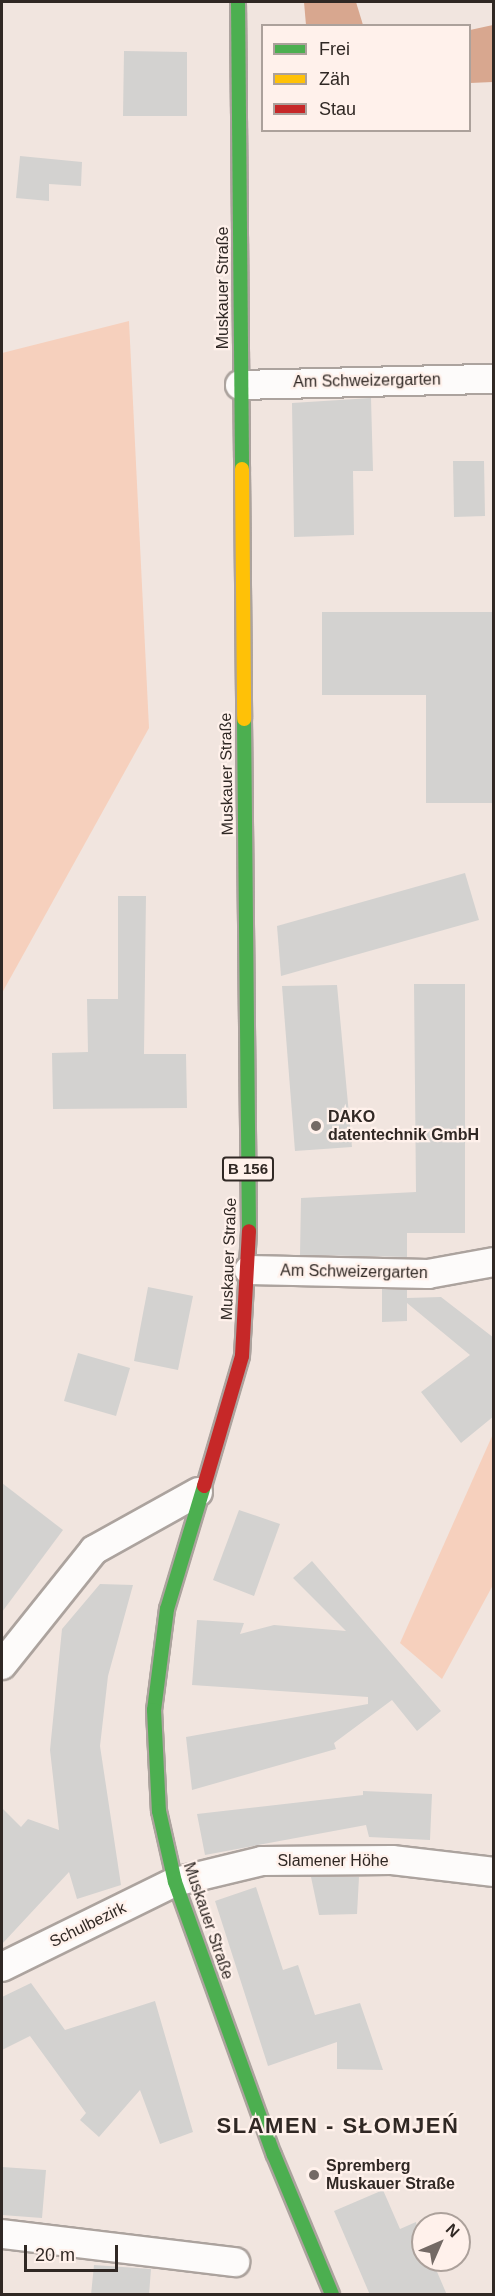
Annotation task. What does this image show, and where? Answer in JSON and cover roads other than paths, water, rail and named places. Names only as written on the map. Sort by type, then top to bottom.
[{"type":"main road","name":"Muskauer Straße","points":[[238,2],[249,1270],[242,1356],[198,1492],[167,1609],[154,1710],[159,1811],[175,1882],[274,2155],[332,2295]]},
{"type":"street","name":"Am Schweizergarten","points":[[240,385],[494,379]]},
{"type":"street","name":"Am Schweizergarten","points":[[249,1270],[428,1274],[494,1262]]},
{"type":"street","points":[[2,1665],[94,1550],[198,1492]]},
{"type":"street","name":"Slamener Höhe","points":[[175,1882],[262,1861],[392,1860],[494,1872]]},
{"type":"street","name":"Schulbezirk","points":[[2,1966],[175,1882]]},
{"type":"street","points":[[2,2234],[235,2262]]},
{"type":"place","name":"DAKO datentechnik GmbH","points":[[316,1126]]},
{"type":"place","name":"Spremberg Muskauer Straße","points":[[314,2175]]},
{"type":"district","name":"SLAMEN - SŁOMJEŃ","points":[[338,2126]]}]
